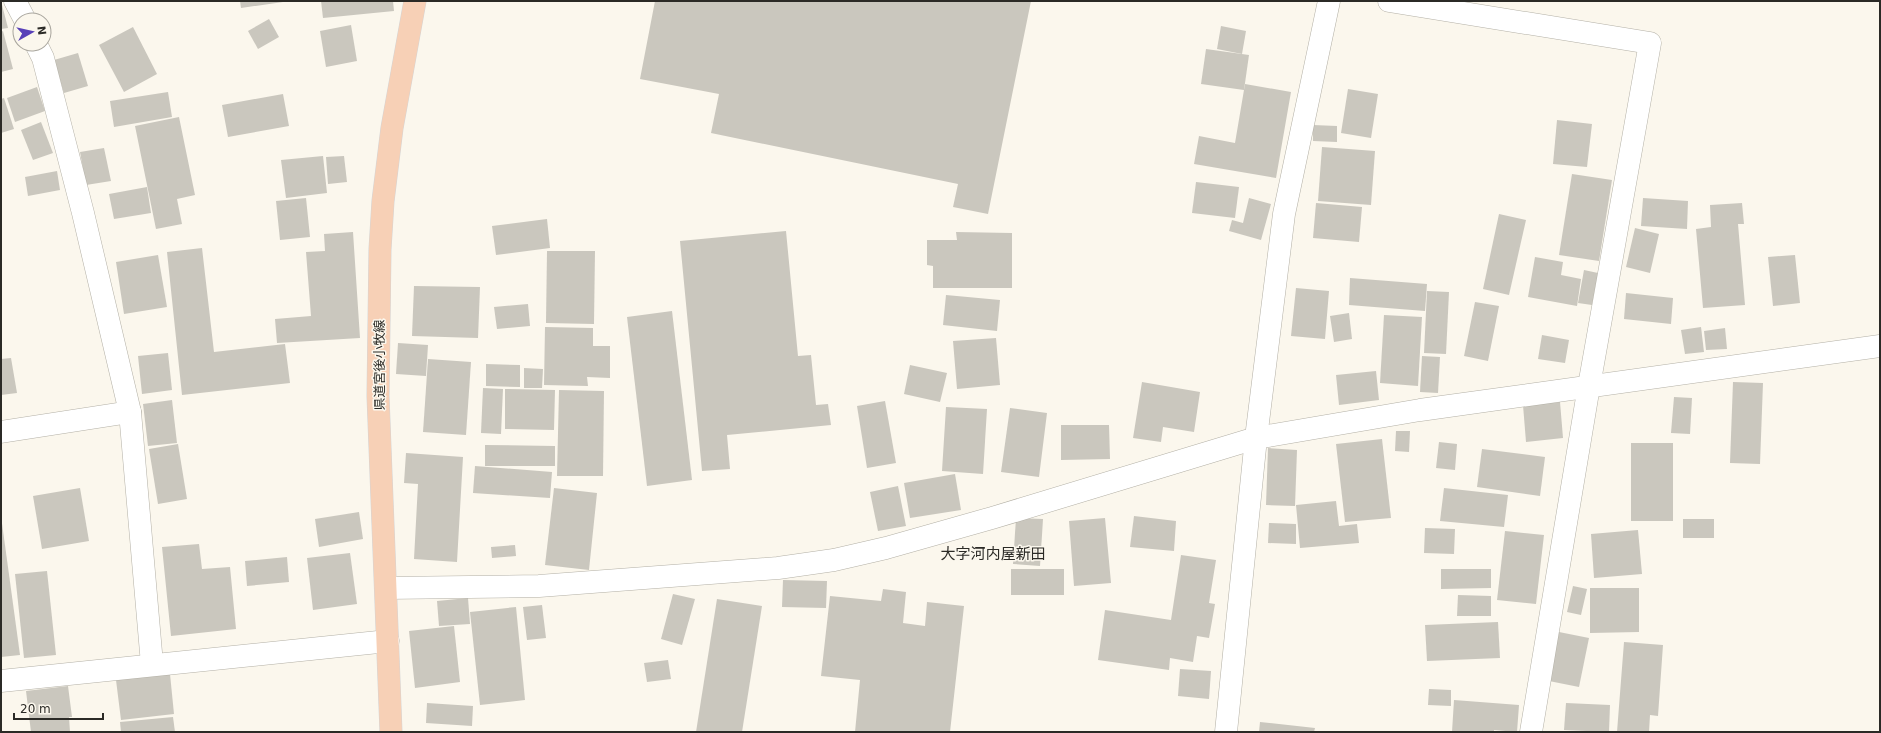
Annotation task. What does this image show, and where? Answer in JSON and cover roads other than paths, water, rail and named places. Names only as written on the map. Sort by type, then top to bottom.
[{"type":"main road","name":"県道宮後小牧線","points":[[391,732],[378,396],[381,225],[392,128],[415,1]]},
{"type":"street","points":[[15,1],[21,12]]},
{"type":"street","points":[[1226,732],[1256,438],[1284,214],[1330,1]]},
{"type":"street","points":[[1389,1],[1650,43],[1589,386],[1532,732]]},
{"type":"street","points":[[40,52],[43,58],[83,213],[130,412],[152,664]]},
{"type":"street","points":[[386,588],[539,586],[778,568],[834,560],[886,548],[992,518],[1256,438],[1420,410],[1880,346]]},
{"type":"street","points":[[1,432],[130,412]]},
{"type":"street","points":[[1,681],[152,664],[388,641]]},
{"type":"district","name":"大字河内屋新田","points":[[993,554]]}]
